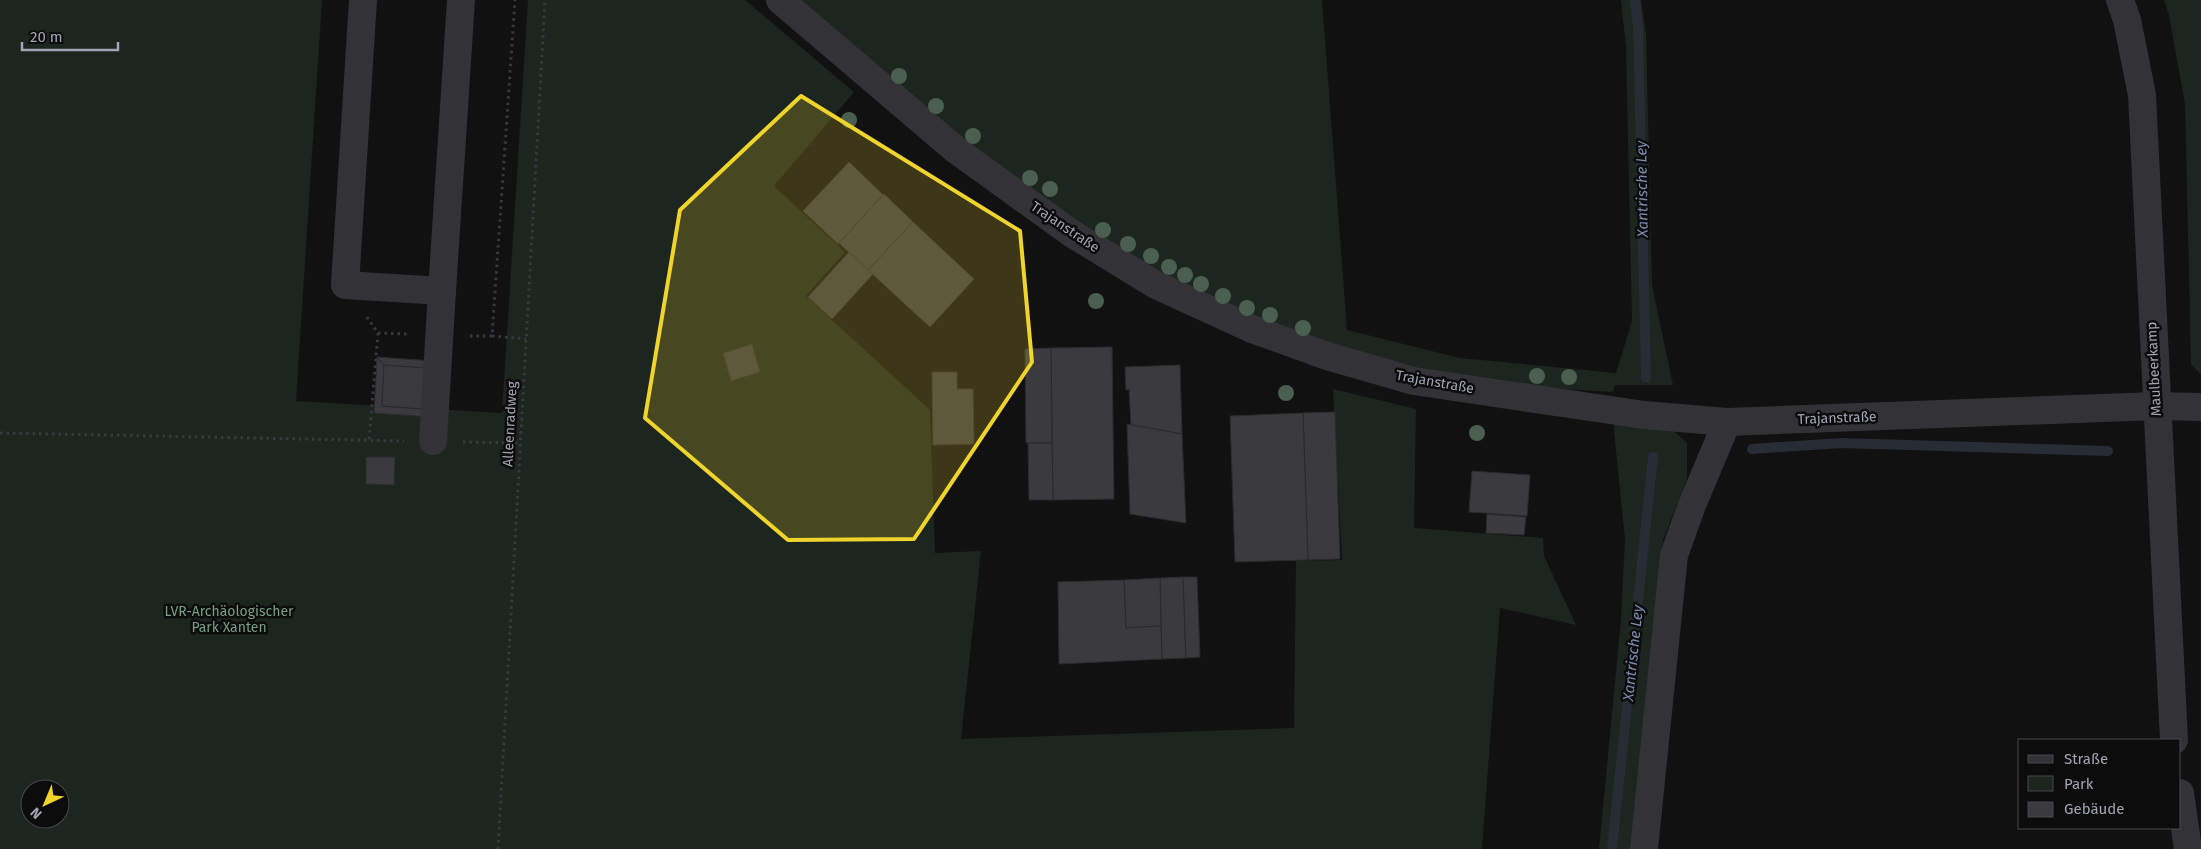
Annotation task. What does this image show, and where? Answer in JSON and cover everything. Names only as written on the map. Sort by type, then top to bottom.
[{"type":"street","points":[[363,0],[345,285],[442,291]]},
{"type":"street","points":[[433,441],[461,0]]},
{"type":"street","name":"Trajanstraße","points":[[780,0],[956,150],[1071,234],[1156,285],[1244,325],[1327,356],[1414,381],[1644,415],[1727,422],[2156,406],[2201,407]]},
{"type":"street","name":"Maulbeerkamp","points":[[2120,0],[2127,20],[2142,95],[2174,739]]},
{"type":"street","points":[[1644,849],[1674,555],[1692,505],[1727,422]]},
{"type":"street","points":[[2181,800],[2188,849]]},
{"type":"path","points":[[492,336],[514,0]]},
{"type":"path","name":"Alleenradweg","points":[[498,849],[545,0]]},
{"type":"path","points":[[345,285],[378,333],[370,440]]},
{"type":"path","points":[[378,333],[492,336],[526,339]]},
{"type":"path","points":[[0,432],[520,443]]},
{"type":"highlighted area","points":[[801,96],[1020,231],[1032,362],[914,539],[788,540],[645,418],[680,210]]},
{"type":"green space","name":"LVR-Archäologischer Park Xanten","points":[[0,0],[322,0],[296,401],[502,413],[528,0],[745,0],[854,92],[774,186],[845,252],[806,296],[930,410],[935,553],[981,551],[961,739],[1294,728],[1296,561],[1342,560],[1333,389],[1416,409],[1414,528],[1543,538],[1544,556],[1576,625],[1500,608],[1482,849],[0,849]]},
{"type":"green space","points":[[797,0],[1322,0],[1347,330],[1460,358],[1616,373],[1632,321],[1626,47],[1621,0],[1641,0],[1646,33],[1652,285],[1673,385],[1615,385],[1613,392],[1531,387],[1444,376],[1315,342],[1194,294],[1085,232],[956,134]]},
{"type":"green space","points":[[2164,0],[2201,0],[2201,375],[2191,364],[2185,104],[2169,15]]},
{"type":"green space","points":[[1613,420],[1667,425],[1687,443],[1687,479],[1663,540],[1631,849],[1599,849],[1621,620],[1625,539]]},
{"type":"building","points":[[849,162],[883,195],[838,244],[803,211]]},
{"type":"building","points":[[884,194],[913,222],[868,270],[839,243]]},
{"type":"building","points":[[913,222],[974,279],[930,327],[868,270]]},
{"type":"building","points":[[849,252],[873,274],[832,319],[808,297]]},
{"type":"building","points":[[752,344],[760,372],[731,381],[723,353]]},
{"type":"building","points":[[1112,347],[1114,499],[1053,500],[1051,348]]},
{"type":"building","points":[[1051,348],[1052,443],[1026,443],[1025,349]]},
{"type":"building","points":[[377,357],[433,361],[425,368],[384,365]]},
{"type":"building","points":[[377,357],[384,365],[382,406],[423,409],[429,417],[374,413]]},
{"type":"building","points":[[384,365],[425,368],[423,409],[382,406]]},
{"type":"building","points":[[1180,365],[1182,434],[1131,425],[1129,389],[1126,390],[1125,367]]},
{"type":"building","points":[[932,372],[957,372],[957,389],[973,389],[974,444],[933,445]]},
{"type":"building","points":[[1335,412],[1340,559],[1308,560],[1303,413]]},
{"type":"building","points":[[1303,413],[1308,560],[1235,562],[1230,416]]},
{"type":"building","points":[[1127,424],[1182,434],[1186,523],[1130,514]]},
{"type":"building","points":[[1028,443],[1052,443],[1053,500],[1029,500]]},
{"type":"building","points":[[366,457],[395,457],[394,485],[366,484]]},
{"type":"building","points":[[1472,471],[1530,475],[1527,516],[1469,512]]},
{"type":"building","points":[[1487,514],[1526,517],[1524,535],[1486,533]]},
{"type":"building","points":[[1183,577],[1186,658],[1162,659],[1160,578]]},
{"type":"building","points":[[1183,577],[1197,577],[1200,657],[1186,658]]},
{"type":"building","points":[[1160,578],[1161,626],[1126,628],[1124,580]]},
{"type":"building","points":[[1124,580],[1126,628],[1161,626],[1162,659],[1059,664],[1058,582]]},
{"type":"waterway","name":"Xantrische Ley","points":[[1635,0],[1638,27],[1646,378]]},
{"type":"waterway","points":[[1752,449],[1841,443],[2108,451]]},
{"type":"waterway","name":"Xantrische Ley","points":[[1612,849],[1653,457]]}]
